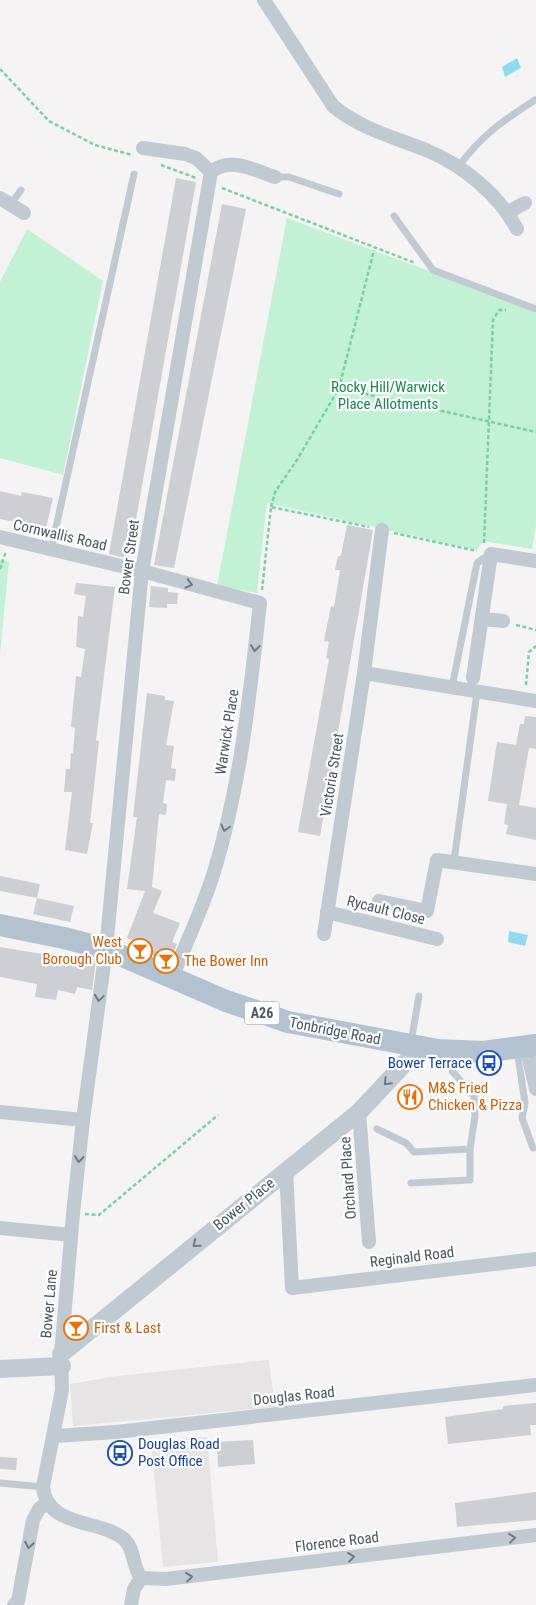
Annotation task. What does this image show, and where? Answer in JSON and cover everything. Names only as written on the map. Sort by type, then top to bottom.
[{"type":"main road","name":"Tonbridge Road","points":[[0,925],[106,949],[226,1001],[288,1022],[415,1046],[483,1052],[529,1053]]},
{"type":"street","points":[[264,0],[333,106],[348,118],[374,132],[428,150],[458,167],[489,192],[508,212],[518,229]]},
{"type":"street","points":[[143,148],[185,154],[196,158],[211,172],[219,165],[235,164],[275,177]]},
{"type":"street","name":"Bower Street","points":[[106,949],[142,571],[211,172]]},
{"type":"street","points":[[5,201],[24,214]]},
{"type":"street","points":[[508,212],[526,203]]},
{"type":"street","name":"Victoria Street","points":[[332,881],[364,673],[382,530]]},
{"type":"street","name":"Cornwallis Road","points":[[5,539],[142,571]]},
{"type":"street","points":[[473,678],[483,619],[490,554],[536,561]]},
{"type":"street","points":[[142,571],[260,603]]},
{"type":"street","name":"Warwick Place","points":[[172,978],[214,873],[231,807],[247,720],[260,603]]},
{"type":"street","points":[[483,619],[503,621]]},
{"type":"street","points":[[364,673],[530,700]]},
{"type":"street","points":[[378,901],[427,911],[437,860],[536,874]]},
{"type":"street","name":"Rycault Close","points":[[324,934],[332,881]]},
{"type":"street","name":"Rycault Close","points":[[327,912],[437,939]]},
{"type":"street","name":"Bower Lane","points":[[43,1487],[55,1436],[62,1390],[62,1360],[73,1214],[83,1120],[106,949]]},
{"type":"street","name":"Bower Place","points":[[62,1360],[286,1170],[359,1112],[415,1046]]},
{"type":"street","points":[[529,1053],[536,1088]]},
{"type":"street","points":[[0,1112],[83,1120]]},
{"type":"street","name":"Orchard Place","points":[[359,1112],[369,1242]]},
{"type":"street","name":"Reginald Road","points":[[286,1170],[292,1288],[536,1259]]},
{"type":"street","points":[[0,1228],[71,1235]]},
{"type":"street","points":[[0,1369],[62,1360]]},
{"type":"street","name":"Douglas Road","points":[[55,1436],[136,1430],[536,1385]]},
{"type":"street","points":[[43,1487],[48,1502],[57,1513],[113,1532],[122,1538],[133,1553],[135,1566],[141,1578],[134,1589],[131,1605]]},
{"type":"street","points":[[14,1605],[18,1602],[33,1520],[39,1509],[48,1502]]},
{"type":"street","name":"Florence Road","points":[[141,1578],[166,1579],[536,1535]]},
{"type":"lane","points":[[458,167],[475,145],[491,129],[535,100]]},
{"type":"lane","points":[[51,550],[134,174]]},
{"type":"lane","points":[[275,177],[289,177],[339,194]]},
{"type":"lane","points":[[5,201],[21,190]]},
{"type":"lane","points":[[394,216],[432,270],[536,309]]},
{"type":"lane","points":[[452,687],[477,563],[490,554]]},
{"type":"lane","points":[[454,861],[477,692]]},
{"type":"lane","points":[[415,1046],[419,996]]},
{"type":"lane","points":[[411,1183],[470,1180],[470,1149],[475,1116],[474,1096],[452,1071],[454,1050]]},
{"type":"lane","points":[[529,1053],[522,1118],[533,1148]]},
{"type":"lane","points":[[377,1129],[406,1143],[414,1152],[470,1149]]},
{"type":"lane","points":[[0,1483],[43,1487]]},
{"type":"path","points":[[260,603],[270,507],[275,492],[297,460],[339,388],[374,250]]},
{"type":"path","points":[[490,554],[483,541],[493,320],[499,310],[515,310]]},
{"type":"path","points":[[339,388],[536,432]]},
{"type":"path","points":[[270,507],[490,554]]},
{"type":"path","points":[[0,568],[5,539]]},
{"type":"path","points":[[503,621],[536,630]]},
{"type":"path","points":[[530,700],[529,652],[536,646]]},
{"type":"path","points":[[73,1214],[99,1215],[218,1115]]},
{"type":"shaded area","points":[[269,1360],[275,1407],[73,1426],[70,1384],[117,1376]]},
{"type":"shaded area","points":[[207,1437],[218,1562],[163,1567],[151,1442]]},
{"type":"green space","name":"Rocky Hill/Warwick Place Allotments","points":[[287,218],[536,311],[536,525],[532,549],[483,541],[477,550],[267,503],[257,593],[217,586]]},
{"type":"green space","points":[[27,229],[103,281],[63,475],[0,458],[0,282]]},
{"type":"green space","points":[[0,559],[9,562],[0,654]]},
{"type":"water","points":[[517,58],[521,68],[505,77],[502,67]]},
{"type":"water","points":[[509,931],[528,935],[525,946],[508,942]]},
{"type":"building","points":[[176,178],[196,182],[129,559],[109,554]]},
{"type":"building","points":[[222,204],[246,209],[174,568],[154,565]]},
{"type":"building","points":[[0,491],[21,496],[22,492],[53,498],[46,528],[0,519]]},
{"type":"building","points":[[347,525],[373,530],[320,836],[298,832],[329,659],[326,658],[329,642],[324,641],[331,606],[334,607],[340,570],[335,570],[338,556],[341,556]]},
{"type":"building","points":[[76,583],[115,587],[96,740],[99,741],[90,823],[93,823],[87,854],[65,850],[72,792],[64,792],[66,769],[70,769],[71,753],[73,753],[75,728],[71,727],[76,676],[81,677],[85,649],[76,647],[78,616],[83,617],[86,596],[74,594]]},
{"type":"building","points":[[151,586],[168,588],[168,592],[178,593],[177,604],[167,604],[167,608],[149,607]]},
{"type":"building","points":[[147,693],[165,696],[165,700],[174,701],[166,745],[174,746],[171,768],[176,769],[175,781],[166,780],[163,803],[167,804],[166,815],[159,814],[152,887],[162,891],[153,913],[180,923],[172,942],[177,944],[169,962],[134,947],[136,942],[127,938],[145,891],[127,889],[137,817],[133,817]]},
{"type":"building","points":[[525,716],[536,717],[536,749],[529,748],[519,805],[536,808],[536,840],[506,834],[508,825],[504,824],[507,804],[488,801],[497,742],[516,745],[520,724],[524,724]]},
{"type":"building","points":[[0,876],[40,884],[37,898],[0,891]]},
{"type":"building","points":[[37,898],[74,906],[70,922],[33,914]]},
{"type":"building","points":[[0,947],[66,958],[66,954],[96,960],[92,990],[77,987],[75,994],[58,990],[56,1000],[35,997],[37,984],[0,977]]},
{"type":"building","points":[[78,1316],[84,1322],[72,1332],[73,1321]]},
{"type":"building","points":[[536,1403],[536,1425],[530,1425],[531,1435],[448,1444],[445,1417],[503,1409],[503,1406]]},
{"type":"building","points":[[253,1440],[255,1464],[218,1467],[217,1442]]},
{"type":"building","points":[[0,1457],[17,1458],[16,1470],[0,1469]]},
{"type":"building","points":[[536,1492],[536,1520],[457,1527],[455,1503]]},
{"type":"place","name":"West Borough Club","points":[[140,951]]},
{"type":"place","name":"The Bower Inn","points":[[166,961]]},
{"type":"place","name":"Bower Terrace","points":[[489,1063]]},
{"type":"place","name":"M&S Fried Chicken & Pizza","points":[[410,1097]]},
{"type":"place","name":"First & Last","points":[[76,1328]]},
{"type":"place","name":"Douglas Road Post Office","points":[[120,1453]]}]
